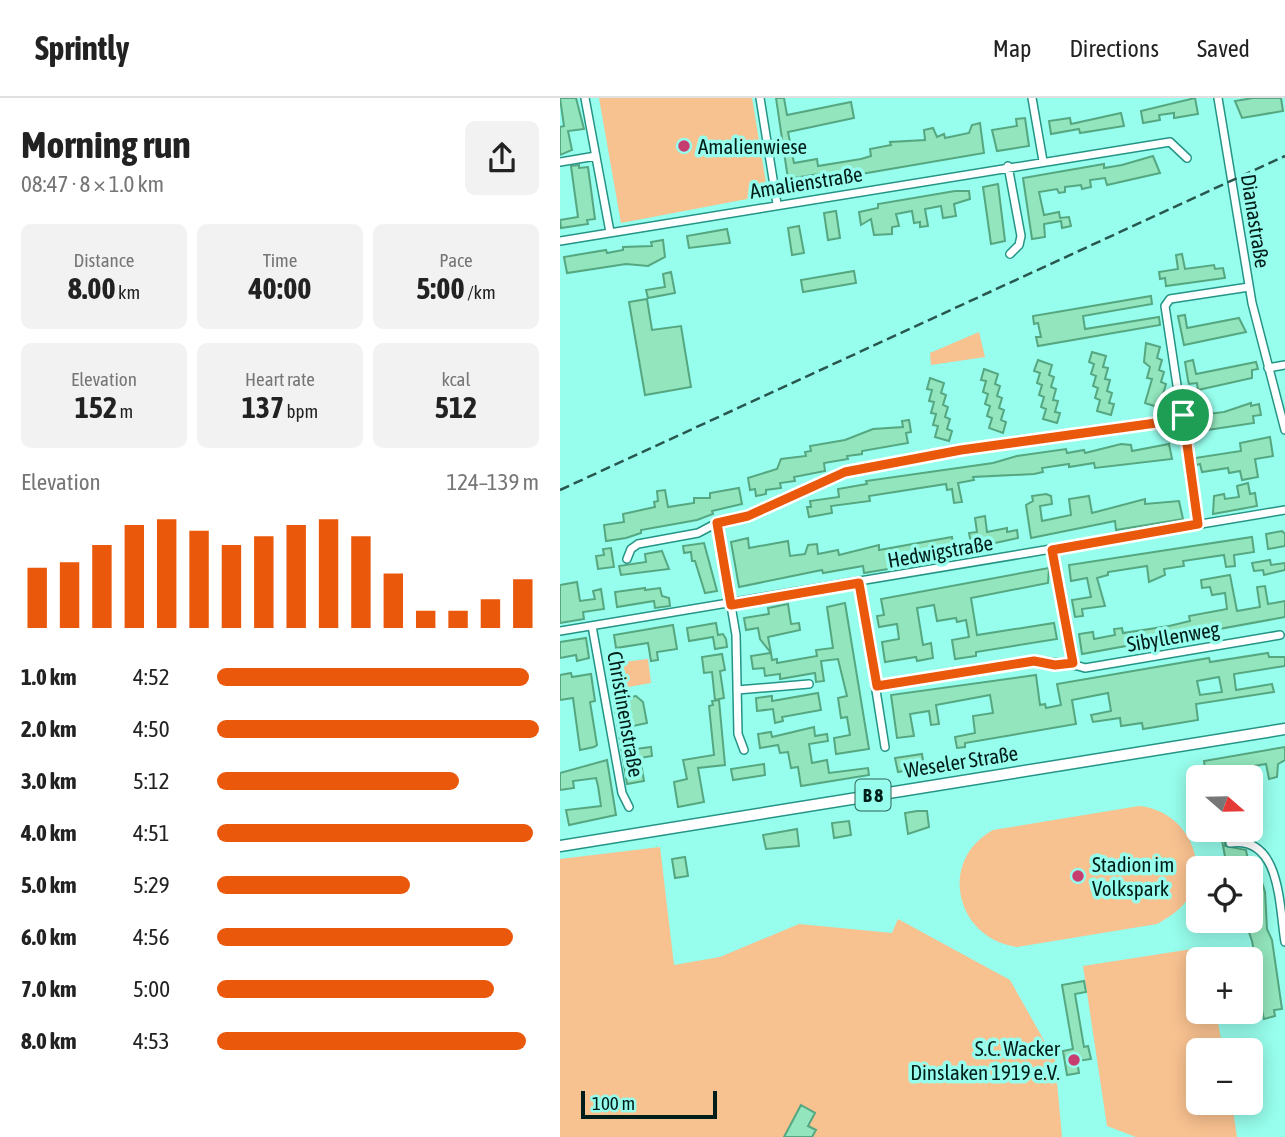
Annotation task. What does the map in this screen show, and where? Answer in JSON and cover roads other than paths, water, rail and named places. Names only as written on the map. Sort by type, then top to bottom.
[{"type":"main road","name":"Weseler Straße","points":[[560,846],[1284,729]]},
{"type":"street","points":[[585,98],[610,232]]},
{"type":"street","points":[[760,98],[777,204]]},
{"type":"street","points":[[1032,98],[1043,161]]},
{"type":"street","name":"Dianastraße","points":[[1219,98],[1249,287],[1285,430]]},
{"type":"street","name":"Amalienstraße","points":[[560,241],[1008,166],[1170,142],[1187,158]]},
{"type":"street","points":[[560,162],[596,156]]},
{"type":"street","points":[[1008,166],[1021,236],[1019,245],[1010,254]]},
{"type":"street","points":[[1198,524],[1165,306],[1170,299],[1249,287]]},
{"type":"street","points":[[1268,368],[1285,365]]},
{"type":"street","points":[[627,559],[631,549],[638,544],[698,533],[717,523],[748,516],[845,472],[961,450],[1156,423],[1183,415]]},
{"type":"street","points":[[1156,423],[1186,441]]},
{"type":"street","name":"Hedwigstraße","points":[[560,631],[731,605],[1285,510]]},
{"type":"street","points":[[717,523],[737,646],[738,734],[744,750]]},
{"type":"street","points":[[1052,550],[1073,663]]},
{"type":"street","points":[[859,583],[886,747]]},
{"type":"street","name":"Christinenstraße","points":[[592,626],[622,793],[629,807]]},
{"type":"street","name":"Sibyllenweg","points":[[877,686],[1034,661],[1055,665],[1073,663],[1085,668],[1280,635]]},
{"type":"street","points":[[737,690],[809,684]]},
{"type":"street","points":[[1230,843],[1245,841],[1262,849],[1272,866],[1285,942]]},
{"type":"railway","points":[[560,490],[1285,156]]},
{"type":"place","name":"Amalienwiese","points":[[684,146]]},
{"type":"place","name":"Stadion im Volkspark","points":[[1078,876]]},
{"type":"place","name":"S.C. Wacker Dinslaken 1919 e.V.","points":[[1074,1060]]}]
